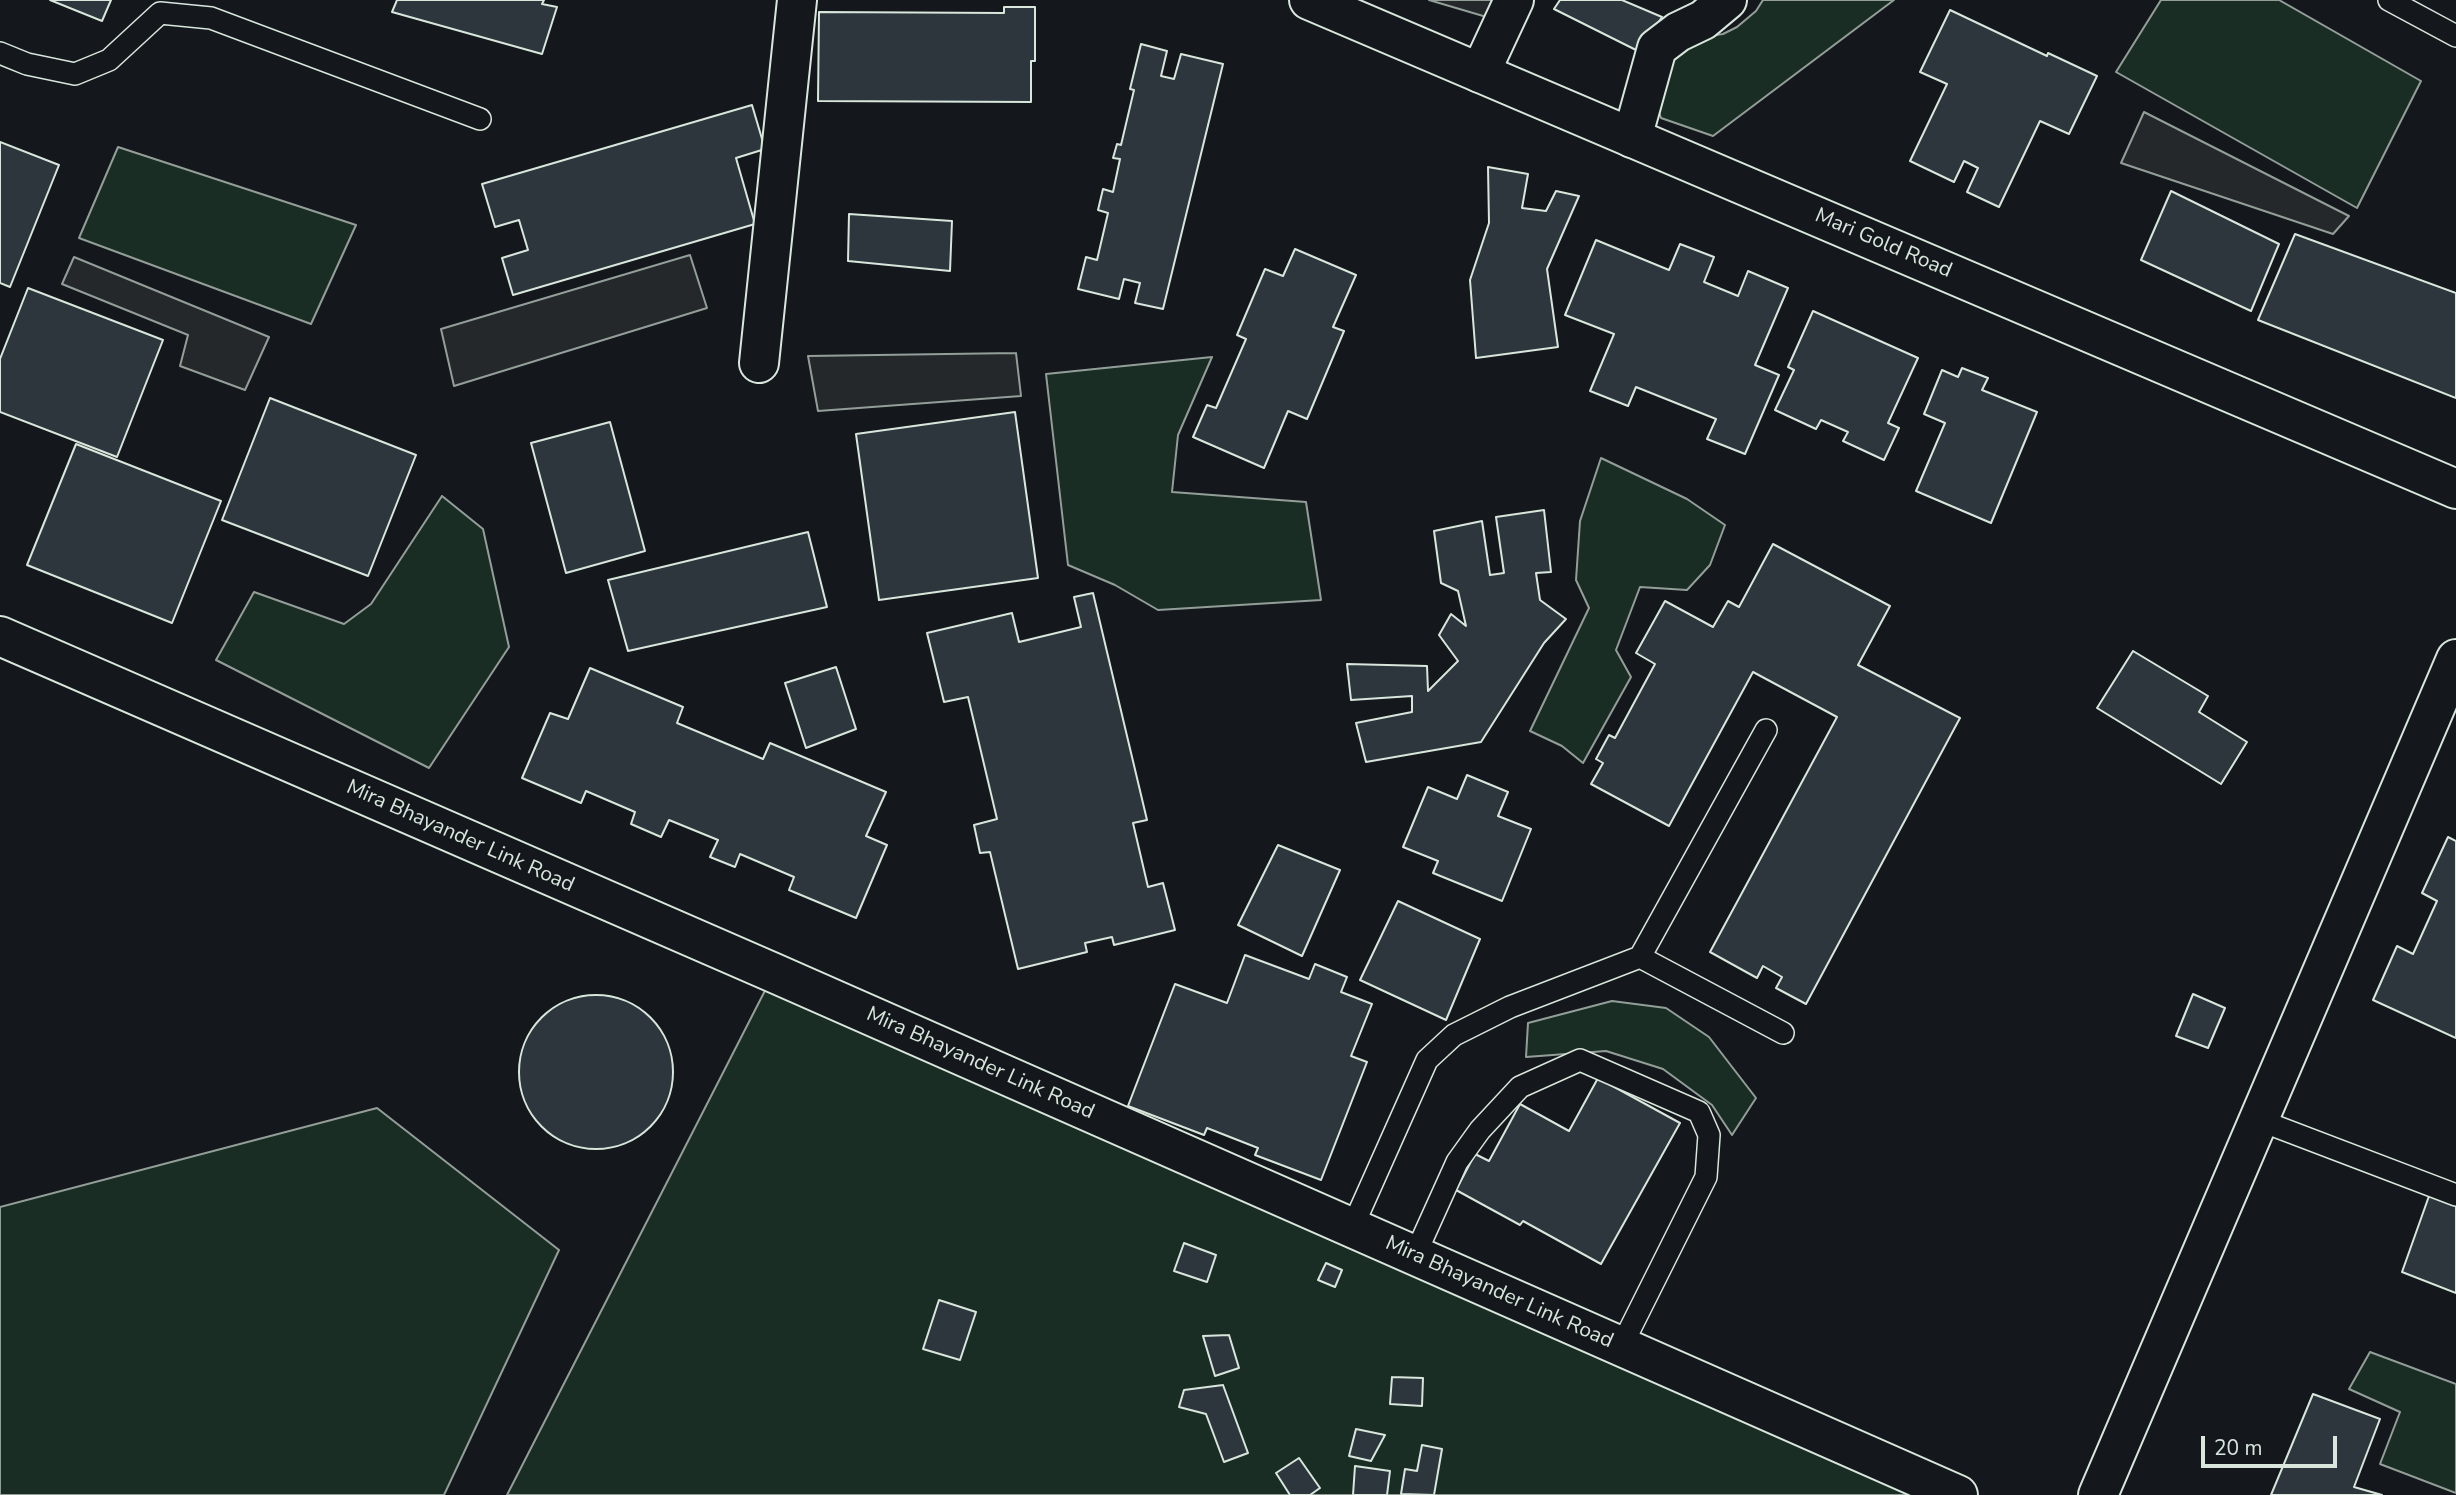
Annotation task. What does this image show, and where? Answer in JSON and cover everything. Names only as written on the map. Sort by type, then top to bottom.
[{"type":"street","points":[[759,363],[797,0]]},
{"type":"street","points":[[1480,73],[1514,0]]},
{"type":"street","points":[[1632,138],[1657,48],[1678,32],[1703,20],[1727,0]]},
{"type":"street","name":"Mari Gold Road","points":[[1330,4],[1480,73],[2456,488]]},
{"type":"street","name":"Mira Bhayander Link Road","points":[[0,636],[1958,1495]]},
{"type":"street","points":[[2098,1495],[2452,680]]},
{"type":"lane","points":[[2389,0],[2456,36]]},
{"type":"lane","points":[[0,52],[27,64],[75,74],[109,60],[160,13],[211,18],[480,120]]},
{"type":"lane","points":[[1352,1228],[1427,1060],[1454,1035],[1510,1007],[1640,957],[1766,730]]},
{"type":"lane","points":[[1640,957],[1783,1032]]},
{"type":"lane","points":[[1415,1255],[1457,1162],[1480,1130],[1520,1087],[1580,1060],[1699,1112],[1710,1135],[1706,1177],[1621,1347]]},
{"type":"lane","points":[[2259,1120],[2456,1195]]},
{"type":"green space","points":[[1763,0],[1894,0],[1713,136],[1661,118],[1653,95],[1661,60],[1694,38],[1723,34],[1737,27],[1756,11]]},
{"type":"green space","points":[[2161,0],[2279,0],[2421,81],[2357,208],[2116,72]]},
{"type":"green space","points":[[118,147],[356,225],[311,324],[79,238]]},
{"type":"green space","points":[[1212,357],[1178,435],[1172,492],[1306,502],[1321,600],[1158,610],[1115,585],[1068,565],[1046,374]]},
{"type":"green space","points":[[1601,458],[1687,499],[1725,525],[1710,565],[1687,590],[1640,587],[1616,650],[1631,677],[1583,763],[1562,746],[1530,731],[1589,608],[1576,580],[1580,521]]},
{"type":"green space","points":[[442,496],[483,529],[509,647],[429,768],[216,660],[254,592],[344,624],[371,604]]},
{"type":"green space","points":[[774,973],[1958,1495],[507,1495]]},
{"type":"green space","points":[[1612,1001],[1666,1008],[1709,1037],[1756,1098],[1732,1135],[1712,1105],[1663,1069],[1606,1051],[1526,1057],[1528,1023]]},
{"type":"green space","points":[[377,1108],[559,1250],[444,1495],[0,1495],[0,1207]]},
{"type":"green space","points":[[2370,1352],[2456,1384],[2456,1493],[2380,1464],[2400,1412],[2349,1389]]},
{"type":"shaded area","points":[[1429,0],[1494,0],[1490,18]]},
{"type":"shaded area","points":[[2144,112],[2349,216],[2333,234],[2121,163]]},
{"type":"shaded area","points":[[690,255],[707,308],[454,386],[441,329]]},
{"type":"shaded area","points":[[74,257],[269,337],[245,390],[180,366],[188,335],[62,284]]},
{"type":"shaded area","points":[[1016,353],[1021,396],[818,411],[808,356]]},
{"type":"building","points":[[50,0],[111,0],[102,21]]},
{"type":"building","points":[[397,0],[544,0],[542,4],[557,7],[542,54],[392,12]]},
{"type":"building","points":[[1560,0],[1622,0],[1662,17],[1640,52],[1554,9]]},
{"type":"building","points":[[1004,7],[1035,7],[1035,61],[1031,61],[1031,102],[818,101],[819,12],[1004,13]]},
{"type":"building","points":[[1950,10],[2047,56],[2048,53],[2097,76],[2069,134],[2040,121],[1999,207],[1967,192],[1978,168],[1964,161],[1954,182],[1910,161],[1947,84],[1920,72]]},
{"type":"building","points":[[1141,44],[1167,51],[1161,76],[1174,79],[1181,54],[1223,64],[1163,309],[1135,303],[1140,283],[1124,279],[1119,299],[1078,289],[1086,257],[1097,260],[1108,213],[1098,210],[1103,189],[1113,192],[1120,159],[1113,158],[1117,144],[1121,145]]},
{"type":"building","points":[[752,105],[765,149],[736,158],[755,224],[513,295],[502,258],[528,250],[519,220],[495,227],[482,184]]},
{"type":"building","points":[[0,142],[59,165],[10,287],[0,283]]},
{"type":"building","points":[[1488,167],[1528,174],[1522,208],[1546,211],[1556,191],[1579,196],[1547,269],[1558,347],[1476,358],[1470,280],[1489,223]]},
{"type":"building","points":[[2171,191],[2279,244],[2251,311],[2141,260]]},
{"type":"building","points":[[849,214],[952,221],[950,271],[848,261]]},
{"type":"building","points":[[2295,234],[2456,293],[2456,398],[2258,320]]},
{"type":"building","points":[[1596,240],[1669,270],[1680,244],[1714,257],[1704,282],[1738,296],[1748,271],[1788,288],[1755,365],[1779,375],[1745,454],[1707,439],[1716,419],[1636,387],[1628,406],[1590,391],[1614,334],[1565,315]]},
{"type":"building","points":[[1295,249],[1356,275],[1333,327],[1344,331],[1307,419],[1288,411],[1264,468],[1193,437],[1207,405],[1216,408],[1246,339],[1237,335],[1265,269],[1283,276]]},
{"type":"building","points":[[28,288],[163,340],[117,457],[0,412],[0,359]]},
{"type":"building","points":[[1813,311],[1918,358],[1888,423],[1899,428],[1884,460],[1843,441],[1848,432],[1821,420],[1816,429],[1775,410],[1794,370],[1788,367]]},
{"type":"building","points":[[1962,368],[1988,378],[1982,390],[2037,412],[1991,523],[1916,491],[1945,423],[1924,414],[1942,370],[1958,377]]},
{"type":"building","points":[[270,398],[416,455],[368,576],[222,520]]},
{"type":"building","points":[[1015,412],[1038,578],[879,600],[856,434]]},
{"type":"building","points":[[610,422],[645,551],[566,573],[531,443]]},
{"type":"building","points":[[76,444],[221,501],[172,623],[27,565]]},
{"type":"building","points":[[1544,510],[1551,572],[1536,573],[1540,600],[1566,619],[1544,643],[1481,742],[1366,762],[1356,723],[1412,712],[1412,696],[1351,700],[1347,664],[1427,666],[1428,691],[1458,661],[1439,635],[1451,614],[1466,626],[1458,591],[1441,583],[1434,531],[1482,521],[1490,575],[1504,573],[1496,517]]},
{"type":"building","points":[[808,532],[827,607],[628,651],[608,580]]},
{"type":"building","points":[[1773,544],[1890,606],[1858,665],[1960,718],[1806,1004],[1776,988],[1782,977],[1763,966],[1757,978],[1710,952],[1837,717],[1753,672],[1669,826],[1591,784],[1603,763],[1596,759],[1609,735],[1615,738],[1655,664],[1636,653],[1665,601],[1713,627],[1728,601],[1739,607]]},
{"type":"building","points":[[1093,593],[1147,820],[1133,823],[1148,887],[1163,883],[1175,930],[1114,945],[1112,937],[1085,943],[1087,952],[1018,969],[990,852],[980,853],[974,825],[997,819],[968,697],[944,702],[927,633],[1012,613],[1019,642],[1081,627],[1074,597]]},
{"type":"building","points":[[2133,651],[2208,696],[2199,712],[2247,742],[2221,784],[2097,708]]},
{"type":"building","points":[[836,667],[856,729],[806,748],[785,683]]},
{"type":"building","points":[[590,668],[683,707],[677,723],[763,759],[770,743],[886,792],[866,836],[887,845],[856,918],[789,890],[794,877],[740,854],[735,867],[710,857],[718,840],[669,820],[661,837],[631,824],[635,812],[586,791],[581,803],[522,778],[550,713],[568,719]]},
{"type":"building","points":[[1467,775],[1508,792],[1498,816],[1531,829],[1502,901],[1433,873],[1438,861],[1403,847],[1428,787],[1457,799]]},
{"type":"building","points":[[2448,837],[2456,841],[2456,1038],[2373,1000],[2397,946],[2413,954],[2437,901],[2422,893]]},
{"type":"building","points":[[1278,845],[1340,870],[1302,956],[1238,925]]},
{"type":"building","points":[[1398,901],[1480,939],[1446,1020],[1360,980]]},
{"type":"building","points":[[1245,955],[1309,979],[1315,964],[1347,977],[1341,992],[1372,1004],[1351,1056],[1367,1062],[1321,1180],[1255,1155],[1258,1148],[1207,1128],[1204,1135],[1128,1106],[1175,984],[1227,1003]]},
{"type":"building","points":[[2193,994],[2225,1008],[2208,1048],[2176,1036]]},
{"type":"building","points":[[596,995],[625,1001],[650,1018],[667,1043],[673,1072],[667,1101],[650,1126],[625,1143],[596,1149],[567,1143],[542,1126],[525,1101],[519,1072],[525,1043],[542,1018],[567,1001]]},
{"type":"building","points":[[1598,1078],[1680,1123],[1601,1264],[1523,1221],[1520,1225],[1456,1190],[1475,1154],[1489,1161],[1520,1104],[1569,1131]]},
{"type":"building","points":[[2429,1196],[2456,1206],[2456,1293],[2402,1272]]},
{"type":"building","points":[[1184,1243],[1216,1255],[1207,1282],[1174,1271]]},
{"type":"building","points":[[1326,1263],[1342,1270],[1335,1287],[1318,1280]]},
{"type":"building","points":[[939,1300],[976,1312],[960,1360],[923,1349]]},
{"type":"building","points":[[1229,1335],[1239,1368],[1215,1376],[1203,1336]]},
{"type":"building","points":[[1392,1377],[1423,1378],[1422,1406],[1390,1404]]},
{"type":"building","points":[[1223,1385],[1248,1453],[1224,1462],[1206,1414],[1179,1407],[1184,1390]]},
{"type":"building","points":[[2313,1394],[2380,1419],[2354,1487],[2382,1495],[2271,1495]]},
{"type":"building","points":[[1356,1429],[1385,1435],[1371,1461],[1349,1456]]},
{"type":"building","points":[[1422,1445],[1442,1449],[1434,1495],[1401,1494],[1405,1469],[1417,1471]]},
{"type":"building","points":[[1299,1458],[1320,1488],[1310,1495],[1290,1495],[1276,1473]]},
{"type":"building","points":[[1355,1466],[1390,1471],[1387,1495],[1353,1495]]}]
